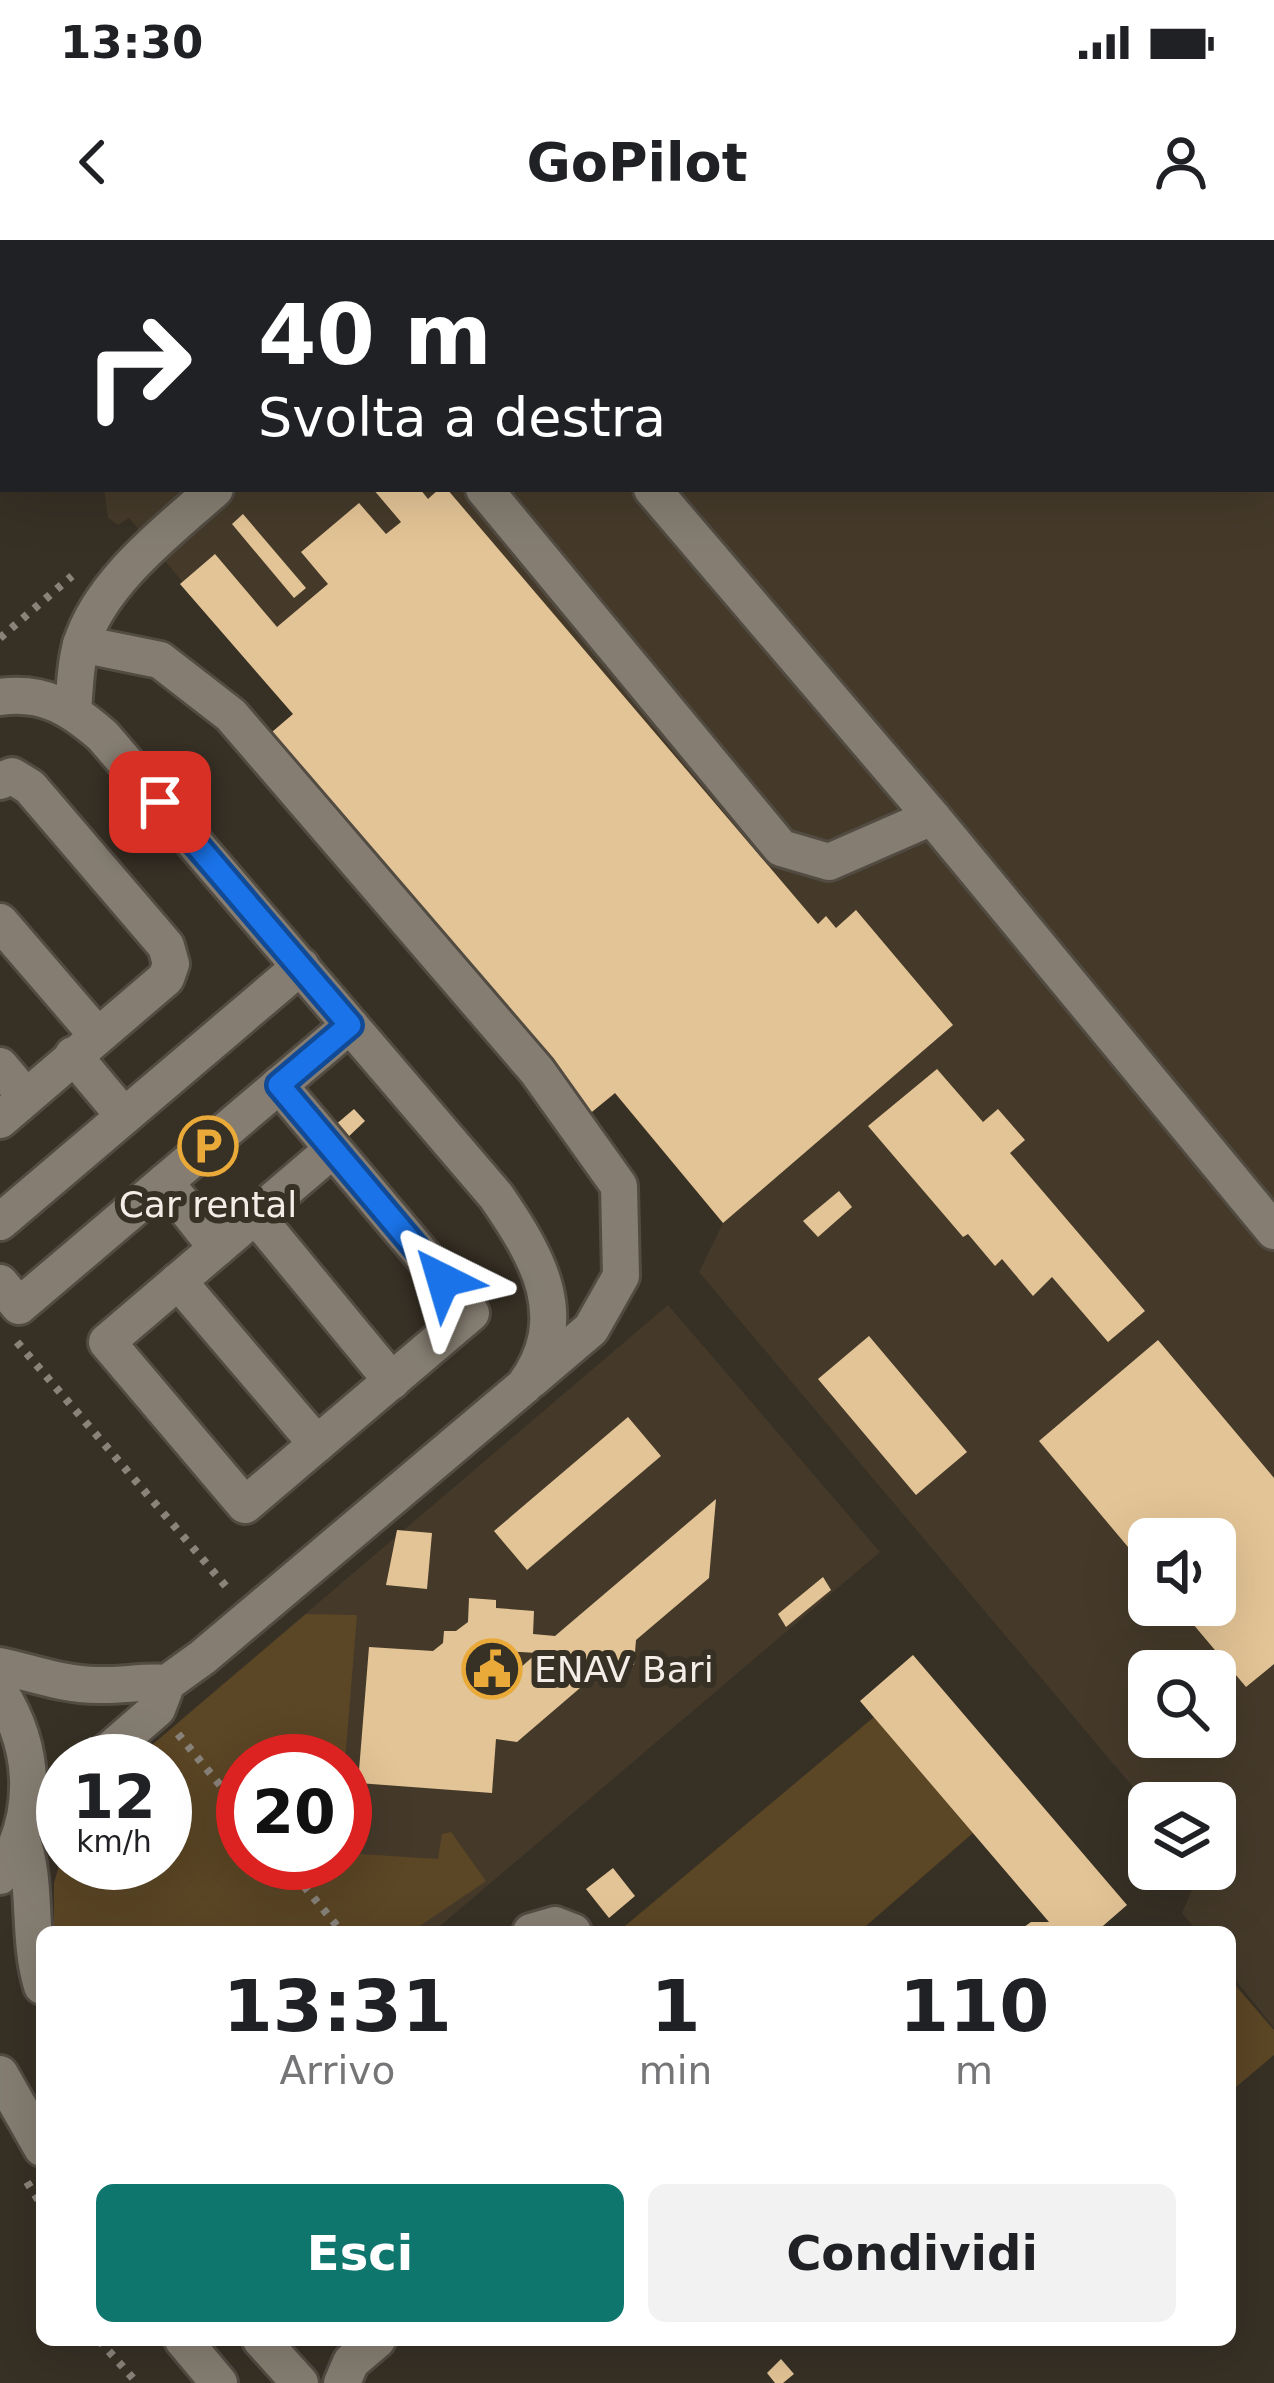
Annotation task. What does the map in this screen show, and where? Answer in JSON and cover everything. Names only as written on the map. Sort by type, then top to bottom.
[{"type":"street","points":[[73,710],[81,644],[96,613],[118,584],[212,492]]},
{"type":"street","points":[[486,492],[781,848],[829,862],[932,817]]},
{"type":"street","points":[[655,492],[932,817],[1274,1231]]},
{"type":"street","points":[[81,644],[160,660],[231,715],[537,1071],[619,1186],[621,1276],[591,1329],[166,1683],[157,1709],[128,1734]]},
{"type":"street","points":[[0,697],[45,698],[73,710],[103,736],[496,1196],[538,1266],[547,1295],[548,1324],[537,1368],[524,1386]]},
{"type":"street","points":[[0,781],[12,776],[30,787],[166,946],[171,964],[166,978],[13,1109],[0,1066]]},
{"type":"street","points":[[0,922],[85,1045],[124,1116]]},
{"type":"street","points":[[0,1222],[301,966]]},
{"type":"street","points":[[0,1283],[19,1306],[350,1025]]},
{"type":"street","points":[[279,1085],[471,1313],[245,1505],[107,1342],[332,1150]]},
{"type":"street","points":[[165,1182],[217,1248]]},
{"type":"street","points":[[255,1215],[392,1381]]},
{"type":"street","points":[[178,1281],[316,1444]]},
{"type":"street","points":[[0,1666],[81,1684],[166,1683]]},
{"type":"street","points":[[0,1692],[19,1727],[29,1786],[22,1832],[0,1876]]},
{"type":"street","points":[[22,1832],[36,1821]]},
{"type":"street","points":[[22,1832],[36,1966]]},
{"type":"street","points":[[0,2074],[36,2137]]},
{"type":"street","points":[[188,2346],[219,2383]]},
{"type":"street","points":[[266,2346],[300,2383]]},
{"type":"street","points":[[342,2383],[351,2362],[370,2346]]},
{"type":"path","points":[[0,638],[83,566]]},
{"type":"path","points":[[16,1341],[233,1594]]},
{"type":"path","points":[[167,1721],[216,1780]]},
{"type":"path","points":[[308,1890],[338,1926]]},
{"type":"path","points":[[104,2346],[137,2383]]},
{"type":"shaded area","points":[[104,492],[1274,492],[1274,2028],[1236,1980],[1236,1926],[1193,1926],[1182,1913],[1192,1890],[1236,1890],[1236,1782],[1129,1782],[699,1272],[723,1223],[615,1094],[587,1116],[265,738],[293,714],[129,518],[118,525],[108,518]]},
{"type":"shaded area","name":"ENAV Bari","points":[[668,1305],[880,1552],[440,1926],[353,1926],[349,1890],[372,1890],[372,1734],[216,1734],[216,1746],[176,1724]]},
{"type":"shaded area","points":[[306,1614],[357,1615],[347,1734],[216,1734],[216,1890],[372,1890],[372,1855],[438,1859],[442,1834],[451,1832],[486,1881],[420,1926],[54,1926],[54,1890],[192,1890],[192,1734],[165,1734]]},
{"type":"shaded area","points":[[874,1717],[973,1833],[866,1926],[625,1926]]},
{"type":"shaded area","points":[[1236,1986],[1274,2030],[1274,2055],[1236,2087]]},
{"type":"building","points":[[376,492],[422,492],[428,499],[436,492],[450,492],[818,924],[826,916],[836,928],[856,910],[953,1025],[723,1223],[615,1093],[587,1116],[265,738],[293,714],[180,584],[215,554],[277,627],[328,584],[301,552],[359,503],[386,534],[401,522]]},
{"type":"building","points":[[243,514],[306,588],[294,598],[232,524]]},
{"type":"building","points":[[937,1069],[983,1122],[998,1109],[1025,1140],[1010,1153],[1145,1311],[1108,1342],[1052,1277],[1033,1296],[1002,1259],[995,1266],[968,1234],[963,1237],[868,1126]]},
{"type":"building","points":[[354,1109],[365,1121],[346,1139],[334,1126]]},
{"type":"building","points":[[839,1191],[852,1207],[818,1237],[803,1221]]},
{"type":"building","points":[[869,1336],[967,1452],[916,1495],[818,1379]]},
{"type":"building","points":[[1158,1340],[1274,1478],[1274,1664],[1246,1687],[1236,1675],[1236,1650],[1215,1650],[1195,1626],[1236,1626],[1236,1518],[1128,1518],[1128,1547],[1039,1441]]},
{"type":"building","points":[[628,1417],[661,1456],[527,1570],[494,1531]]},
{"type":"building","points":[[716,1499],[709,1578],[636,1640],[634,1665],[608,1664],[517,1742],[496,1739],[492,1793],[372,1784],[372,1734],[362,1734],[369,1647],[433,1651],[443,1643],[444,1631],[456,1631],[468,1622],[469,1598],[496,1600],[496,1608],[534,1611],[533,1634],[555,1636]],"holes":[[[504,1651],[537,1653],[501,1685]]]},
{"type":"building","points":[[397,1530],[432,1533],[427,1589],[386,1585]]},
{"type":"building","points":[[823,1577],[831,1590],[786,1627],[778,1614]]},
{"type":"building","points":[[913,1655],[1127,1905],[1103,1926],[1025,1926],[1049,1922],[860,1701]]},
{"type":"building","points":[[613,1868],[635,1896],[609,1918],[586,1889]]},
{"type":"building","points":[[781,2359],[794,2374],[775,2383],[767,2373]]},
{"type":"place","name":"Car rental","points":[[208,1146]]},
{"type":"place","name":"ENAV Bari","points":[[492,1669]]},
{"type":"route","points":[[160,802],[350,1025],[279,1085],[443,1280]]}]
